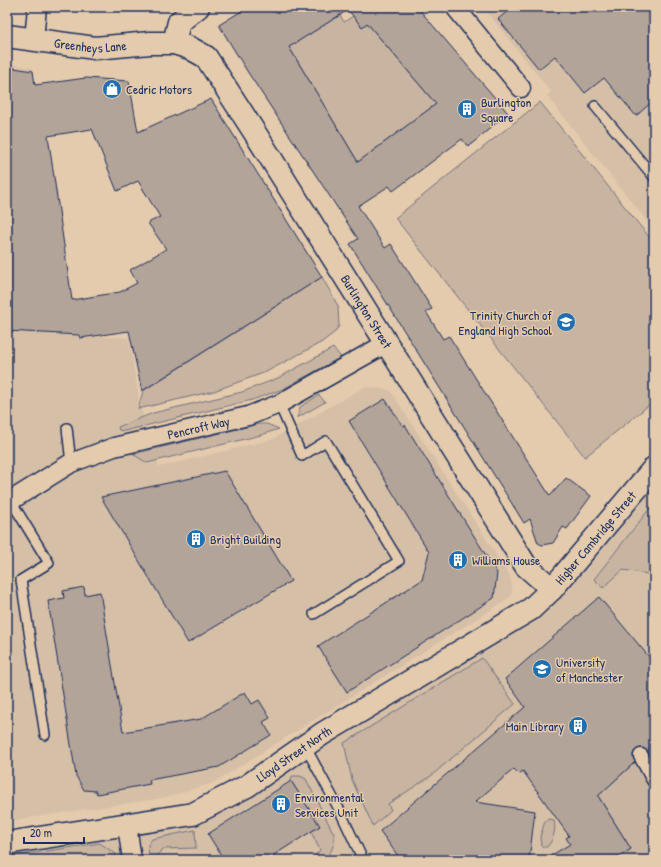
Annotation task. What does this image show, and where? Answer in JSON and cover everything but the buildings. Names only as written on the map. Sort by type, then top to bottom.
[{"type":"street","points":[[34,40],[37,7]]},
{"type":"street","points":[[174,43],[180,22],[198,7]]},
{"type":"street","points":[[455,7],[521,88]]},
{"type":"street","name":"Greenheys Lane","points":[[7,36],[95,48],[150,43],[174,43]]},
{"type":"street","name":"Burlington Street","points":[[174,43],[199,52],[206,57],[213,67],[526,566],[552,589]]},
{"type":"street","name":"Pencroft Way","points":[[9,502],[71,462],[114,447],[248,416],[278,404],[387,344]]},
{"type":"street","name":"Higher Cambridge Street","points":[[552,589],[654,468]]},
{"type":"street","name":"Lloyd Street North","points":[[7,842],[128,825],[193,814],[247,786],[305,746],[531,609],[552,589]]},
{"type":"street","points":[[641,756],[654,780]]},
{"type":"street","points":[[128,825],[132,860]]},
{"type":"lane","points":[[595,106],[654,177]]},
{"type":"lane","points":[[278,404],[302,456],[326,441],[399,561],[314,614]]},
{"type":"lane","points":[[67,428],[71,462]]},
{"type":"lane","points":[[9,502],[49,563],[21,580],[45,735]]},
{"type":"lane","points":[[305,746],[363,860]]},
{"type":"shaded area","points":[[483,7],[654,7],[654,230],[547,96],[551,92]]},
{"type":"shaded area","points":[[340,15],[344,22],[353,16],[362,27],[367,23],[436,104],[358,162],[289,47]]},
{"type":"shaded area","points":[[7,64],[33,68],[46,151],[51,151],[77,335],[129,338],[140,406],[159,467],[273,439],[365,387],[390,390],[510,576],[512,588],[511,596],[505,601],[213,783],[163,798],[7,821]]},
{"type":"shaded area","name":"Trinity Church of England High School","points":[[540,102],[654,243],[654,401],[585,457],[395,218]]},
{"type":"shaded area","points":[[322,277],[338,306],[339,326],[335,332],[322,342],[266,372],[214,391],[138,409],[143,391]]},
{"type":"shaded area","points":[[333,348],[341,357],[283,389],[252,400],[124,431],[119,430],[118,427],[153,413],[242,392],[278,378]]},
{"type":"shaded area","points":[[319,395],[325,402],[297,418],[300,407]]},
{"type":"shaded area","points":[[259,424],[267,424],[279,429],[261,435],[147,463],[133,454]]},
{"type":"shaded area","name":"University of Manchester","points":[[654,468],[654,860],[7,860],[7,848],[193,814],[531,609]]},
{"type":"shaded area","points":[[654,503],[654,575],[623,570],[603,588],[594,579]]},
{"type":"shaded area","points":[[482,658],[515,704],[431,776],[388,804],[391,810],[373,826],[352,780],[344,743]]},
{"type":"shaded area","points":[[654,745],[654,860],[614,860],[631,849],[598,796]]},
{"type":"shaded area","points":[[292,776],[300,776],[306,779],[334,834],[332,848],[324,860],[313,859],[320,850],[311,832],[320,826],[291,781]]},
{"type":"shaded area","points":[[549,819],[554,820],[554,834],[547,847],[543,847],[541,845],[540,837],[545,821]]},
{"type":"shaded area","points":[[195,830],[196,848],[163,849],[157,855],[158,860],[149,860],[148,845],[152,839]]},
{"type":"shaded area","points":[[100,843],[116,854],[116,860],[7,860],[7,857]]},
{"type":"place","name":"Cedric Motors","points":[[112,89]]},
{"type":"place","name":"Burlington Square","points":[[467,109]]},
{"type":"place","name":"Trinity Church of England High School","points":[[566,322]]},
{"type":"place","name":"Bright Building","points":[[196,539]]},
{"type":"place","name":"Williams House","points":[[458,560]]},
{"type":"place","name":"University of Manchester","points":[[542,669]]},
{"type":"place","name":"Main Library","points":[[578,726]]},
{"type":"place","name":"Environmental Services Unit","points":[[281,804]]}]
